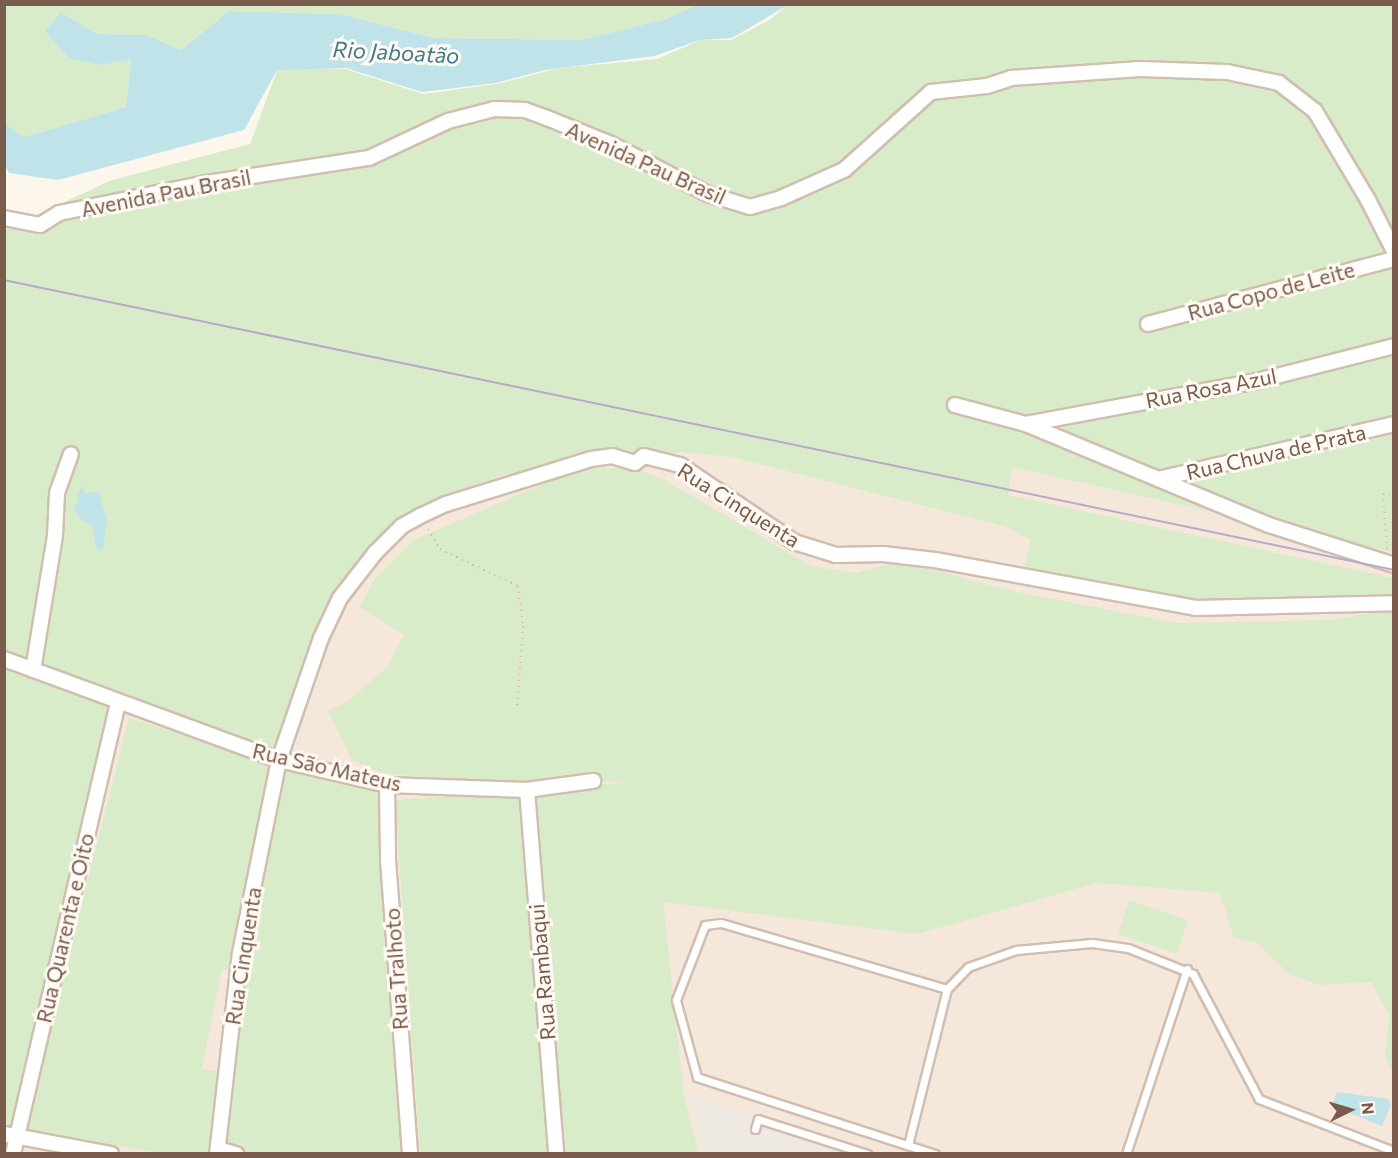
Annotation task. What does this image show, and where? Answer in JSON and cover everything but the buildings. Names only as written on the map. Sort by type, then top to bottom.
[{"type":"street","name":"Avenida Pau Brasil","points":[[4,218],[40,225],[59,213],[207,183],[369,158],[448,121],[494,109],[525,110],[547,118],[611,144],[708,194],[750,207],[781,198],[844,170],[931,92],[987,86],[1011,78],[1140,69],[1227,72],[1279,83],[1315,111],[1368,200],[1394,251]]},
{"type":"street","name":"Rua Copo de Leite","points":[[1148,324],[1394,259]]},
{"type":"street","name":"Rua Rosa Azul","points":[[1026,424],[1257,381],[1394,346]]},
{"type":"street","points":[[955,405],[1026,424],[1269,525],[1391,564]]},
{"type":"street","name":"Rua Chuva de Prata","points":[[1158,479],[1394,424]]},
{"type":"street","points":[[33,670],[55,536],[57,492],[71,454]]},
{"type":"street","name":"Rua Cinquenta","points":[[218,1151],[240,954],[279,760],[321,638],[339,598],[375,553],[402,526],[420,516],[446,504],[591,459],[612,456],[635,463],[644,456],[666,461],[719,488],[804,546],[836,555],[883,554],[934,560],[1196,608],[1394,603]]},
{"type":"street","name":"Rua São Mateus","points":[[4,659],[118,703],[279,760],[387,785],[527,790],[593,781]]},
{"type":"street","name":"Rua Quarenta e Oito","points":[[13,1154],[11,1135],[118,703]]},
{"type":"street","name":"Rua Tralhoto","points":[[387,785],[388,860],[410,1154]]},
{"type":"street","name":"Rua Rambaqui","points":[[527,790],[556,1154]]},
{"type":"street","points":[[11,1135],[111,1154]]},
{"type":"street","points":[[218,1151],[236,1154]]},
{"type":"lane","points":[[935,1154],[702,1080],[694,1072],[676,1000],[701,930],[712,922],[947,989]]},
{"type":"lane","points":[[908,1145],[947,989],[968,967],[1016,950],[1092,943],[1128,948],[1187,969],[1198,982],[1259,1099],[1394,1151]]},
{"type":"lane","points":[[1126,1154],[1187,969]]},
{"type":"lane","points":[[755,1128],[758,1119],[868,1154]]},
{"type":"path","points":[[1391,564],[1383,494],[1394,493]]},
{"type":"path","points":[[420,516],[440,549],[518,586],[524,626],[517,707]]},
{"type":"shaded area","points":[[5,406],[1393,463],[1393,1153],[5,1154]]},
{"type":"shaded area","points":[[689,1095],[860,1153],[704,1153]]},
{"type":"green space","points":[[5,5],[700,5],[666,19],[580,40],[435,38],[340,14],[229,11],[181,50],[146,35],[97,34],[61,12],[101,65],[131,58],[126,107],[24,137],[5,124]]},
{"type":"green space","points":[[788,5],[1393,5],[1393,552],[1012,467],[1008,495],[1393,578],[1393,593],[1235,602],[1172,598],[1024,569],[1031,540],[1004,526],[731,457],[682,452],[503,475],[438,498],[371,543],[316,651],[279,760],[155,716],[5,649],[4,230],[112,180],[250,144],[278,68],[345,69],[423,94],[497,84],[559,68],[657,59],[701,40],[731,40],[768,21]]},
{"type":"green space","points":[[580,468],[634,468],[665,480],[811,566],[856,573],[900,561],[1012,591],[1176,623],[1330,620],[1393,609],[1393,1075],[1385,1055],[1389,1015],[1371,982],[1319,985],[1289,974],[1256,942],[1234,938],[1220,893],[1097,883],[917,934],[663,902],[684,1096],[699,1153],[420,1153],[395,800],[633,782],[456,781],[382,773],[352,760],[328,711],[348,701],[388,666],[404,635],[360,607],[374,580],[414,540]]},
{"type":"green space","points":[[4,664],[109,708],[10,1127],[4,1126]]},
{"type":"green space","points":[[129,718],[269,762],[237,972],[222,969],[202,1068],[225,1074],[210,1153],[164,1153],[24,1131]]},
{"type":"green space","points":[[286,770],[384,788],[407,1153],[216,1154],[251,942]]},
{"type":"green space","points":[[1129,900],[1188,920],[1177,954],[1118,934]]},
{"type":"water","name":"Rio Jaboatão","points":[[700,4],[788,5],[732,38],[700,40],[654,56],[545,70],[496,83],[422,92],[346,68],[277,70],[244,130],[58,180],[9,173],[5,165],[5,124],[24,137],[126,107],[131,59],[101,65],[69,58],[45,31],[61,12],[97,34],[146,35],[181,50],[229,11],[340,14],[435,38],[580,40],[666,19]]},
{"type":"water","points":[[82,485],[84,493],[99,492],[107,521],[103,550],[97,549],[92,525],[82,521],[76,513],[74,506],[80,501],[77,498]]},
{"type":"water","points":[[1337,1092],[1389,1099],[1391,1105],[1382,1126],[1332,1106]]},
{"type":"tram line","points":[[4,280],[1394,570]]}]
